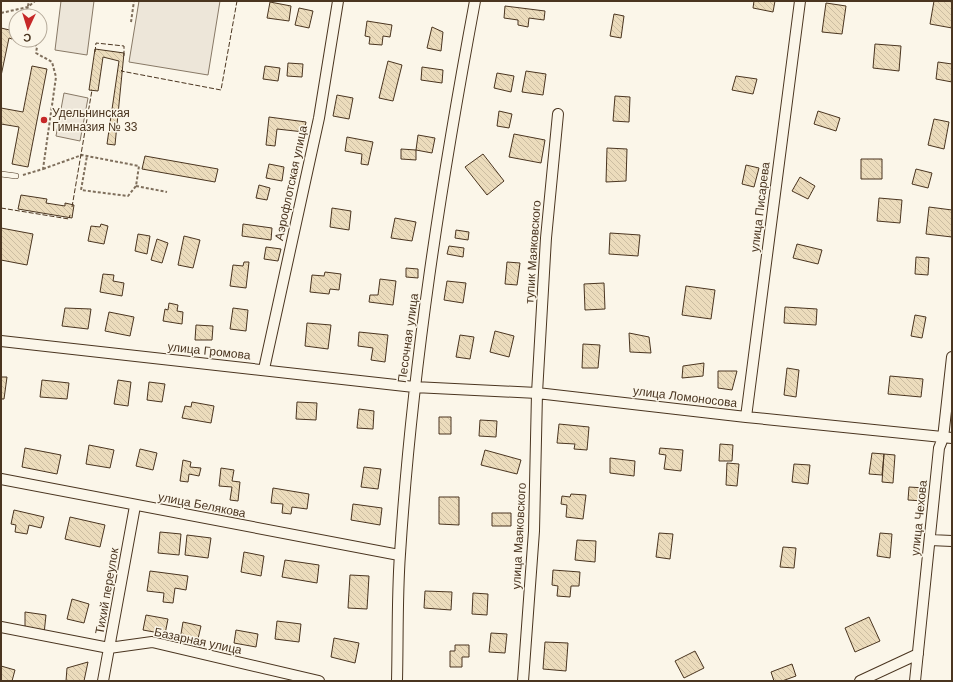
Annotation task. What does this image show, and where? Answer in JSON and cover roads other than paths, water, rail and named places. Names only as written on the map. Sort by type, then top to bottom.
[{"type":"street","name":"Аэрофлотская улица","points":[[264,369],[319,118],[338,1]]},
{"type":"street","name":"Песочная улица","points":[[397,681],[400,555],[414,386],[455,109],[476,1]]},
{"type":"street","name":"улица Писарева","points":[[746,417],[800,1]]},
{"type":"street","name":"тупик Маяковского","points":[[537,393],[546,238],[558,114]]},
{"type":"street","name":"улица Громова","points":[[1,341],[414,386]]},
{"type":"street","name":"улица Чехова","points":[[915,681],[939,448],[947,438],[952,358]]},
{"type":"street","name":"улица Ломоносова","points":[[414,386],[537,393],[947,438]]},
{"type":"street","name":"улица Маяковского","points":[[523,681],[534,531],[537,393]]},
{"type":"street","name":"улица Белякова","points":[[1,479],[136,506],[400,555]]},
{"type":"street","name":"Тихий переулок","points":[[103,681],[136,506]]},
{"type":"street","points":[[930,540],[952,541]]},
{"type":"street","name":"Базарная улица","points":[[1,627],[109,648],[152,642],[319,681]]},
{"type":"street","points":[[860,681],[918,654]]},
{"type":"lane","points":[[1,174],[16,176]]},
{"type":"place","name":"Удельнинская Гимназия № 33","points":[[44,120]]}]
